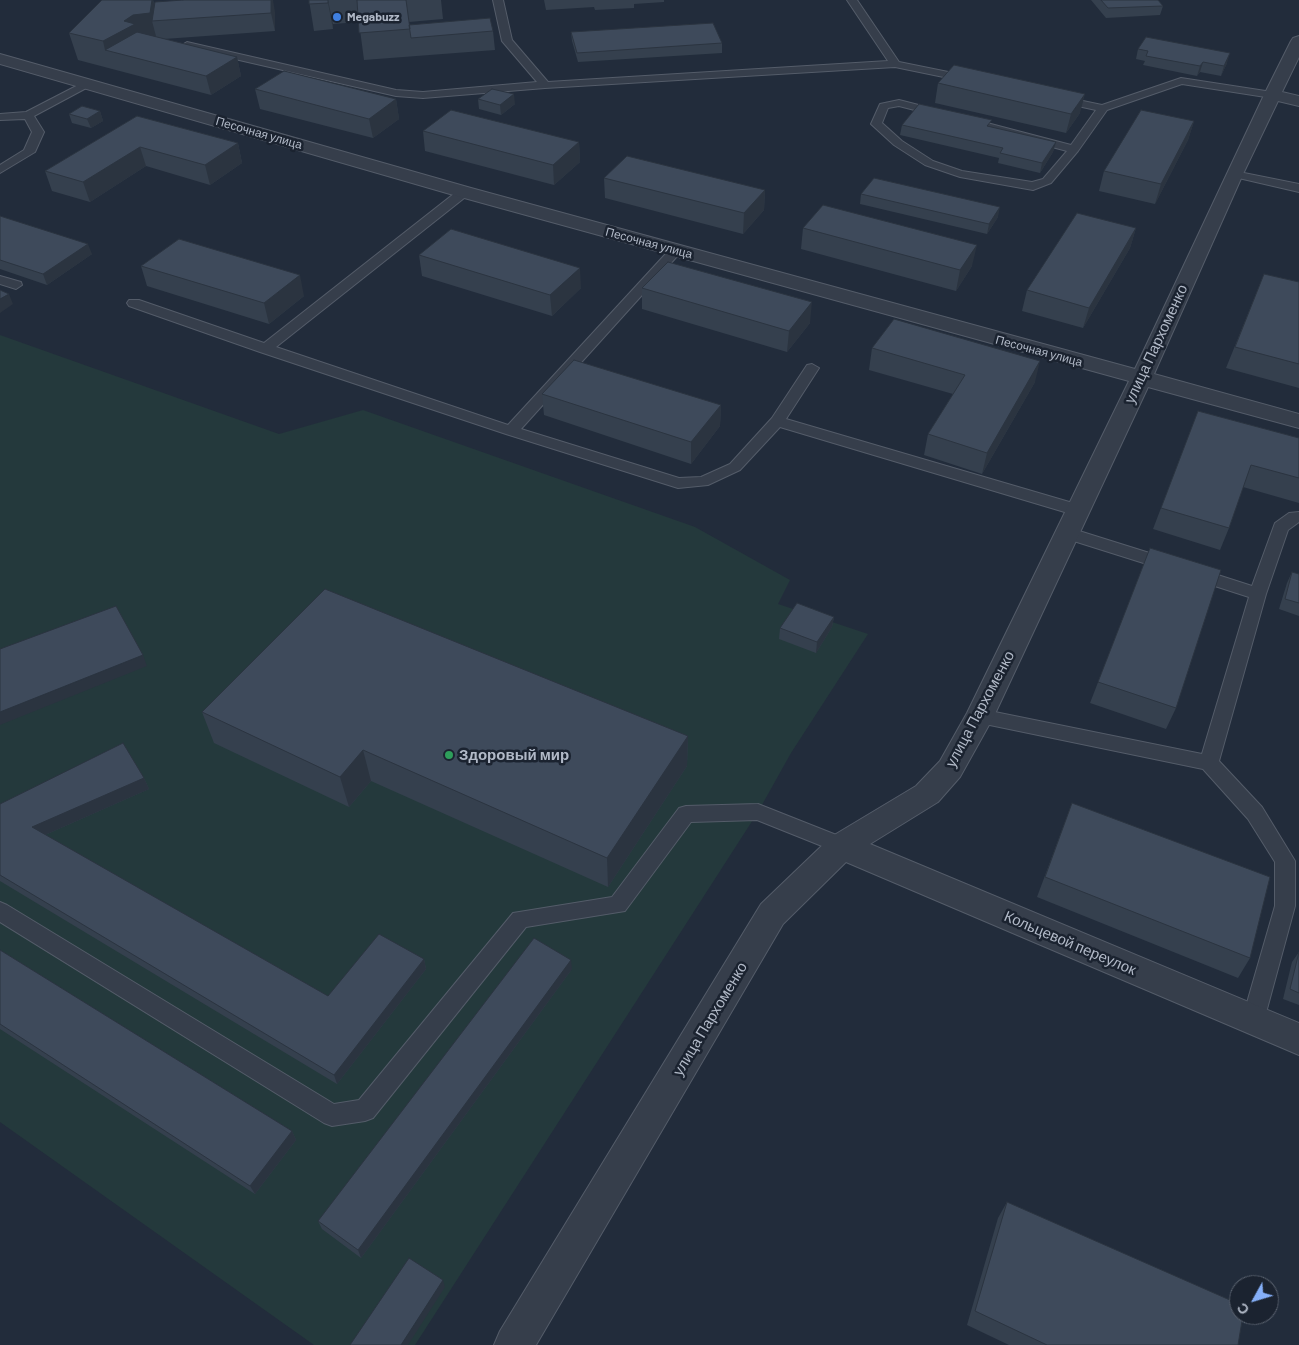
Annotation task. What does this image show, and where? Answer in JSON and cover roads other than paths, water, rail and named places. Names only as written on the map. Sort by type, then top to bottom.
[{"type":"street","name":"улица Пархоменко","points":[[514,1345],[772,914],[842,846],[926,794],[950,769],[980,716],[1141,379],[1234,174],[1286,98],[1299,41]]},
{"type":"street","name":"Песочная улица","points":[[0,59],[464,192],[1299,421]]},
{"type":"street","name":"Кольцевой переулок","points":[[842,846],[1299,1039]]},
{"type":"lane","points":[[498,0],[507,41],[545,85]]},
{"type":"lane","points":[[852,0],[895,64]]},
{"type":"lane","points":[[181,44],[396,93],[423,95],[545,85],[895,64],[980,82]]},
{"type":"lane","points":[[1046,96],[1103,108],[1181,81],[1286,98]]},
{"type":"lane","points":[[0,117],[28,114],[86,84]]},
{"type":"lane","points":[[1074,149],[899,103],[884,106],[876,124],[898,143],[929,163],[960,174],[1033,186],[1047,181],[1074,149],[1103,108]]},
{"type":"lane","points":[[0,170],[29,152],[38,132],[28,114]]},
{"type":"lane","points":[[1234,174],[1299,188]]},
{"type":"lane","points":[[265,349],[464,192]]},
{"type":"lane","points":[[511,431],[676,250]]},
{"type":"lane","points":[[0,280],[16,285]]},
{"type":"lane","points":[[134,303],[511,431],[678,483],[702,482],[735,467],[776,420],[812,368]]},
{"type":"lane","points":[[776,420],[1072,522],[1258,594]]},
{"type":"lane","points":[[1209,763],[1258,594],[1281,527],[1295,517],[1299,517]]},
{"type":"lane","points":[[980,716],[1209,763],[1255,813],[1285,861],[1286,906],[1253,1020]]},
{"type":"lane","points":[[0,911],[332,1115],[365,1110],[520,920],[618,905],[686,814],[758,812],[842,846]]},
{"type":"place","name":"Megabuzz","points":[[337,17]]},
{"type":"place","name":"Здоровый мир","points":[[449,755]]}]
